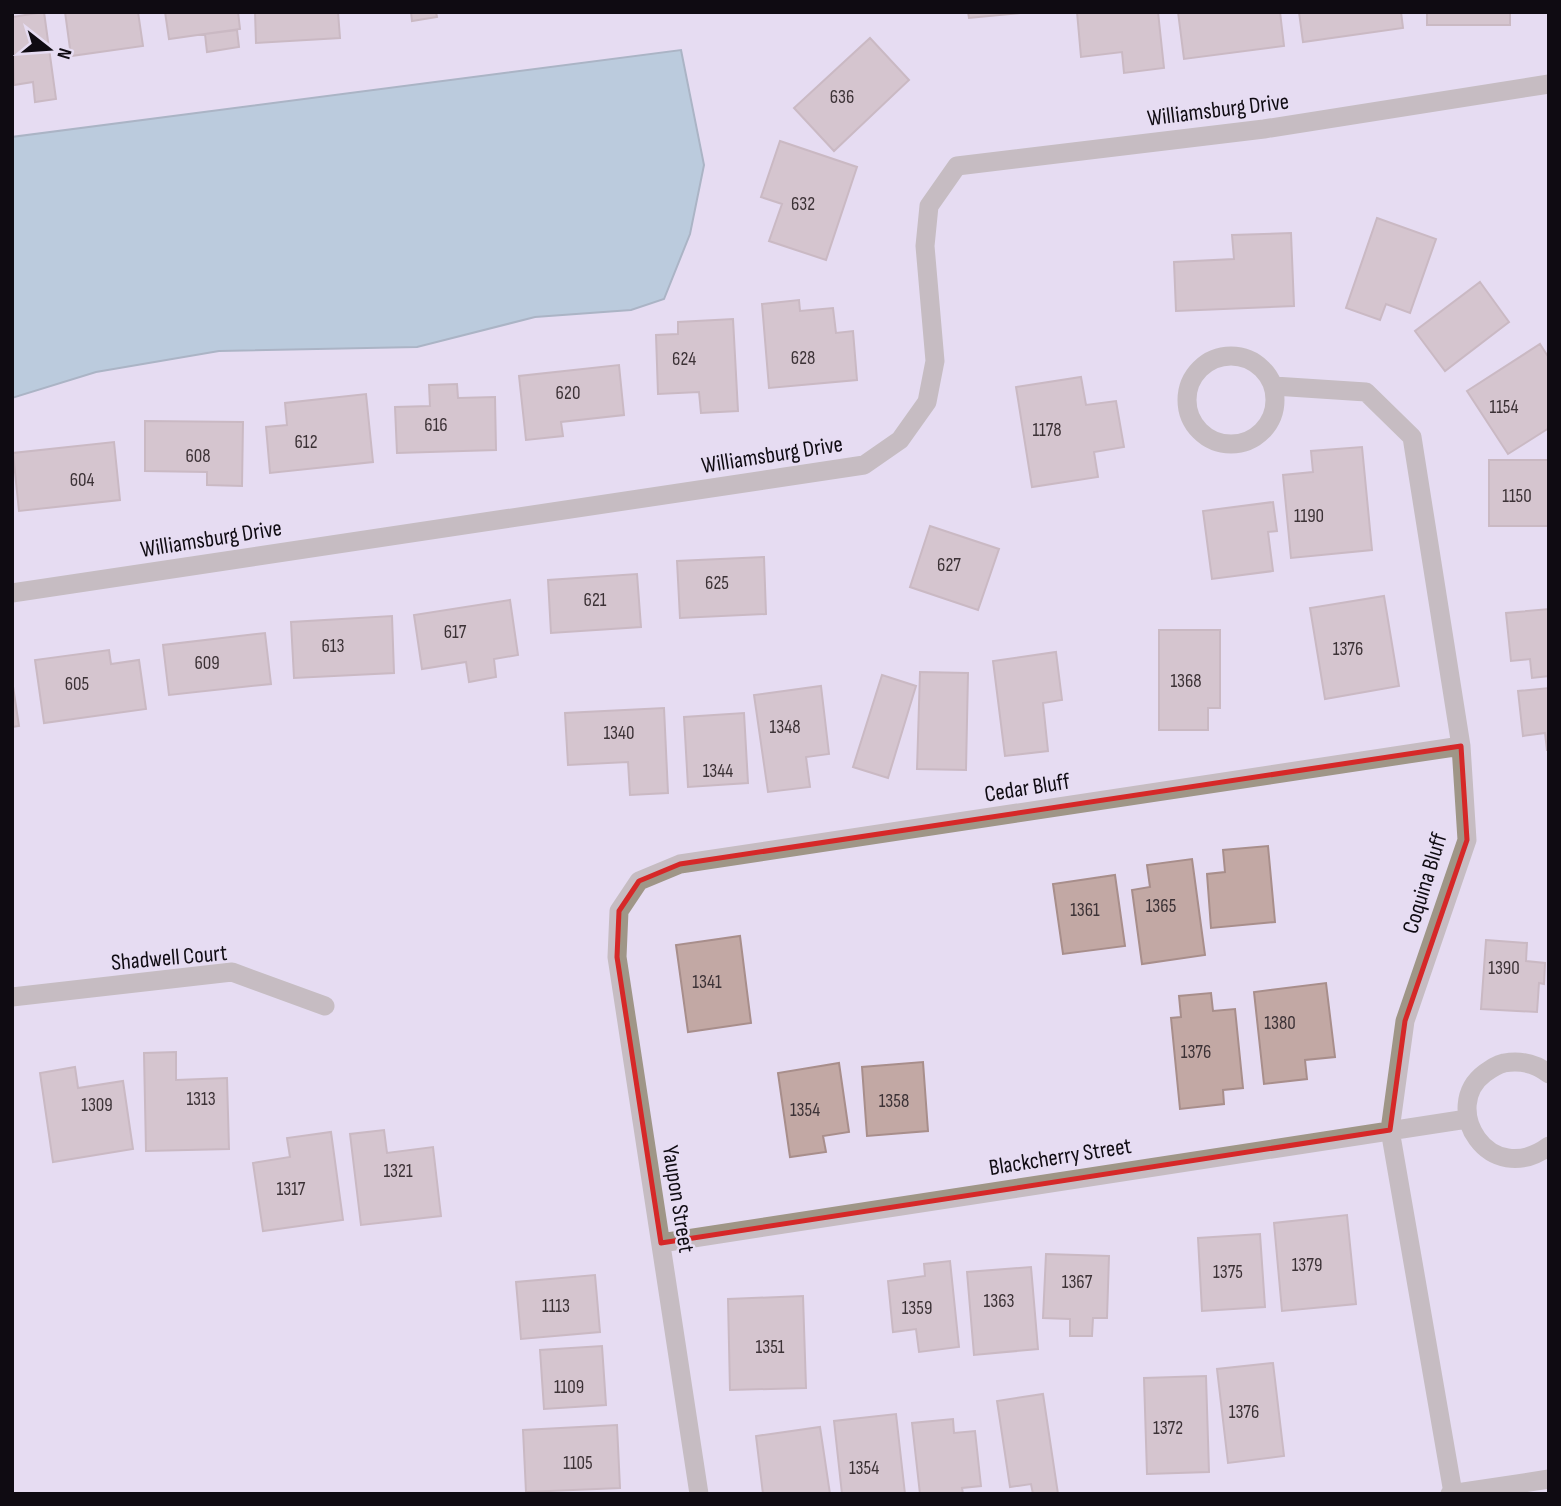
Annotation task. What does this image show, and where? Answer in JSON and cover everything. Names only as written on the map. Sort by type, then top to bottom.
[{"type":"street","name":"Williamsburg Drive","points":[[12,593],[864,465],[900,440],[927,402],[936,361],[925,246],[929,206],[957,166],[1264,129],[1549,84]]},
{"type":"street","points":[[1239,356],[1261,366],[1274,386],[1275,409],[1265,430],[1245,443],[1222,444],[1201,434],[1188,414],[1186,391],[1197,370],[1216,357],[1239,356]]},
{"type":"street","name":"Coquina Bluff","points":[[1274,386],[1366,392],[1412,437],[1461,746],[1467,839],[1405,1021],[1390,1130],[1452,1494]]},
{"type":"street","name":"Cedar Bluff","points":[[619,911],[639,880],[680,864],[1461,746]]},
{"type":"street","name":"Yaupon Street","points":[[619,911],[617,957],[699,1494]]},
{"type":"street","name":"Shadwell Court","points":[[12,997],[232,972],[325,1006]]},
{"type":"street","points":[[1549,1074],[1539,1066],[1518,1061],[1497,1065],[1479,1078],[1468,1097],[1467,1119],[1477,1140],[1493,1154],[1514,1160],[1536,1156],[1549,1146]]},
{"type":"street","name":"Blackcherry Street","points":[[661,1243],[1467,1119]]},
{"type":"street","points":[[1452,1494],[1549,1479]]},
{"type":"highlighted area","points":[[1461,746],[1467,840],[1405,1021],[1390,1130],[661,1243],[617,957],[619,911],[639,881],[680,864]]},
{"type":"water","points":[[681,50],[704,165],[690,234],[664,299],[631,310],[535,317],[417,347],[219,351],[96,372],[12,398],[12,137]]},
{"type":"building","points":[[44,12],[56,99],[35,102],[33,82],[14,85],[12,17]]},
{"type":"building","points":[[65,12],[138,12],[143,46],[71,56]]},
{"type":"building","points":[[165,12],[238,12],[240,29],[169,39]]},
{"type":"building","points":[[255,12],[338,12],[340,38],[256,43]]},
{"type":"building","points":[[411,12],[436,12],[437,17],[412,21]]},
{"type":"building","points":[[968,12],[1019,12],[1020,13],[969,18]]},
{"type":"building","points":[[1077,12],[1158,12],[1164,68],[1124,73],[1122,52],[1081,57]]},
{"type":"building","points":[[1178,12],[1280,12],[1284,46],[1184,59]]},
{"type":"building","points":[[1299,12],[1401,12],[1403,28],[1303,42]]},
{"type":"building","points":[[1427,12],[1510,12],[1510,25],[1427,25]]},
{"type":"building","points":[[237,30],[239,47],[207,52],[205,34]]},
{"type":"building","points":[[870,38],[909,80],[834,151],[794,108]]},
{"type":"building","points":[[780,141],[857,167],[826,260],[769,241],[782,204],[761,197]]},
{"type":"building","points":[[1377,218],[1436,239],[1410,313],[1386,304],[1380,320],[1346,308]]},
{"type":"building","points":[[1291,233],[1294,306],[1176,311],[1174,262],[1234,259],[1232,235]]},
{"type":"building","points":[[1480,282],[1509,322],[1445,371],[1415,331]]},
{"type":"building","points":[[799,300],[800,311],[833,308],[836,333],[853,331],[857,380],[769,388],[762,304]]},
{"type":"building","points":[[733,319],[738,411],[701,413],[699,392],[658,394],[656,335],[678,334],[678,322]]},
{"type":"building","points":[[1540,344],[1549,358],[1549,428],[1508,454],[1467,391]]},
{"type":"building","points":[[619,365],[624,415],[561,422],[563,436],[526,440],[519,376]]},
{"type":"building","points":[[1081,377],[1086,405],[1116,401],[1124,447],[1094,452],[1098,477],[1032,487],[1016,387]]},
{"type":"building","points":[[457,384],[458,398],[495,397],[496,450],[397,453],[395,407],[430,406],[429,385]]},
{"type":"building","points":[[366,394],[373,462],[270,473],[266,427],[287,425],[285,403]]},
{"type":"building","points":[[145,421],[243,422],[242,486],[207,485],[207,472],[145,471]]},
{"type":"building","points":[[114,442],[120,500],[19,511],[13,453]]},
{"type":"building","points":[[1362,447],[1372,550],[1291,558],[1283,475],[1313,472],[1311,451]]},
{"type":"building","points":[[1489,460],[1549,460],[1549,526],[1489,526]]},
{"type":"building","points":[[1273,502],[1277,531],[1268,532],[1273,571],[1212,579],[1203,511]]},
{"type":"building","points":[[930,526],[999,549],[978,610],[910,587]]},
{"type":"building","points":[[764,557],[766,614],[680,618],[677,561]]},
{"type":"building","points":[[637,574],[641,627],[551,633],[548,580]]},
{"type":"building","points":[[1384,596],[1399,686],[1325,699],[1310,608]]},
{"type":"building","points":[[510,600],[518,655],[494,659],[496,677],[469,682],[466,662],[422,669],[414,615]]},
{"type":"building","points":[[1549,609],[1549,676],[1532,678],[1530,659],[1511,661],[1506,613]]},
{"type":"building","points":[[392,616],[394,673],[294,678],[291,622]]},
{"type":"building","points":[[1159,630],[1220,630],[1220,708],[1208,708],[1208,730],[1159,730]]},
{"type":"building","points":[[265,633],[271,684],[169,695],[163,645]]},
{"type":"building","points":[[109,650],[111,664],[139,660],[146,709],[44,723],[35,660]]},
{"type":"building","points":[[1056,652],[1062,700],[1043,703],[1048,751],[1005,756],[993,661]]},
{"type":"building","points":[[920,672],[968,673],[966,770],[917,769]]},
{"type":"building","points":[[882,675],[916,686],[888,778],[853,767]]},
{"type":"building","points":[[12,680],[19,726],[12,727]]},
{"type":"building","points":[[821,686],[829,754],[806,757],[810,787],[768,792],[754,695]]},
{"type":"building","points":[[1549,688],[1547,750],[1545,733],[1523,736],[1518,691]]},
{"type":"building","points":[[664,708],[668,793],[630,795],[628,762],[568,765],[565,713]]},
{"type":"building","points":[[744,713],[748,783],[688,787],[684,717]]},
{"type":"building","points":[[1268,846],[1275,922],[1211,928],[1207,874],[1225,872],[1223,850]]},
{"type":"building","points":[[1192,859],[1205,955],[1142,964],[1132,890],[1150,887],[1147,865]]},
{"type":"building","points":[[1115,875],[1125,946],[1063,954],[1053,884]]},
{"type":"building","points":[[740,936],[751,1023],[688,1032],[676,945]]},
{"type":"building","points":[[1486,940],[1527,943],[1526,961],[1545,963],[1544,984],[1539,983],[1537,1012],[1481,1009]]},
{"type":"building","points":[[1326,983],[1335,1057],[1305,1060],[1307,1079],[1264,1084],[1254,992]]},
{"type":"building","points":[[1211,993],[1213,1011],[1235,1009],[1243,1088],[1223,1090],[1224,1104],[1180,1109],[1171,1018],[1181,1017],[1179,996]]},
{"type":"building","points":[[176,1052],[176,1080],[227,1078],[229,1149],[146,1151],[144,1053]]},
{"type":"building","points":[[923,1062],[928,1131],[867,1136],[862,1067]]},
{"type":"building","points":[[839,1063],[849,1132],[823,1136],[826,1152],[790,1157],[778,1073]]},
{"type":"building","points":[[75,1067],[78,1088],[123,1081],[133,1149],[53,1162],[40,1073]]},
{"type":"building","points":[[384,1130],[387,1153],[433,1147],[441,1216],[361,1225],[350,1134]]},
{"type":"building","points":[[331,1132],[343,1220],[263,1231],[253,1163],[290,1157],[287,1138]]},
{"type":"building","points":[[1347,1215],[1356,1304],[1282,1311],[1274,1223]]},
{"type":"building","points":[[1260,1234],[1265,1307],[1202,1311],[1198,1238]]},
{"type":"building","points":[[1046,1254],[1109,1256],[1107,1318],[1093,1318],[1092,1336],[1070,1336],[1070,1319],[1043,1318]]},
{"type":"building","points":[[950,1261],[959,1347],[919,1352],[916,1329],[893,1332],[888,1281],[925,1276],[924,1264]]},
{"type":"building","points":[[1031,1267],[1038,1349],[974,1355],[967,1272]]},
{"type":"building","points":[[595,1275],[600,1332],[521,1339],[516,1282]]},
{"type":"building","points":[[803,1296],[806,1388],[730,1390],[728,1299]]},
{"type":"building","points":[[602,1346],[606,1405],[544,1409],[540,1350]]},
{"type":"building","points":[[1273,1363],[1284,1456],[1228,1463],[1217,1369]]},
{"type":"building","points":[[1206,1376],[1209,1472],[1147,1474],[1144,1378]]},
{"type":"building","points":[[1043,1394],[1058,1494],[1033,1494],[1031,1484],[1010,1487],[997,1401]]},
{"type":"building","points":[[896,1414],[905,1494],[842,1494],[834,1421]]},
{"type":"building","points":[[953,1419],[954,1433],[975,1431],[981,1486],[962,1488],[963,1494],[920,1494],[912,1423]]},
{"type":"building","points":[[617,1425],[620,1488],[526,1492],[523,1430]]},
{"type":"building","points":[[820,1427],[830,1494],[763,1494],[756,1436]]}]
